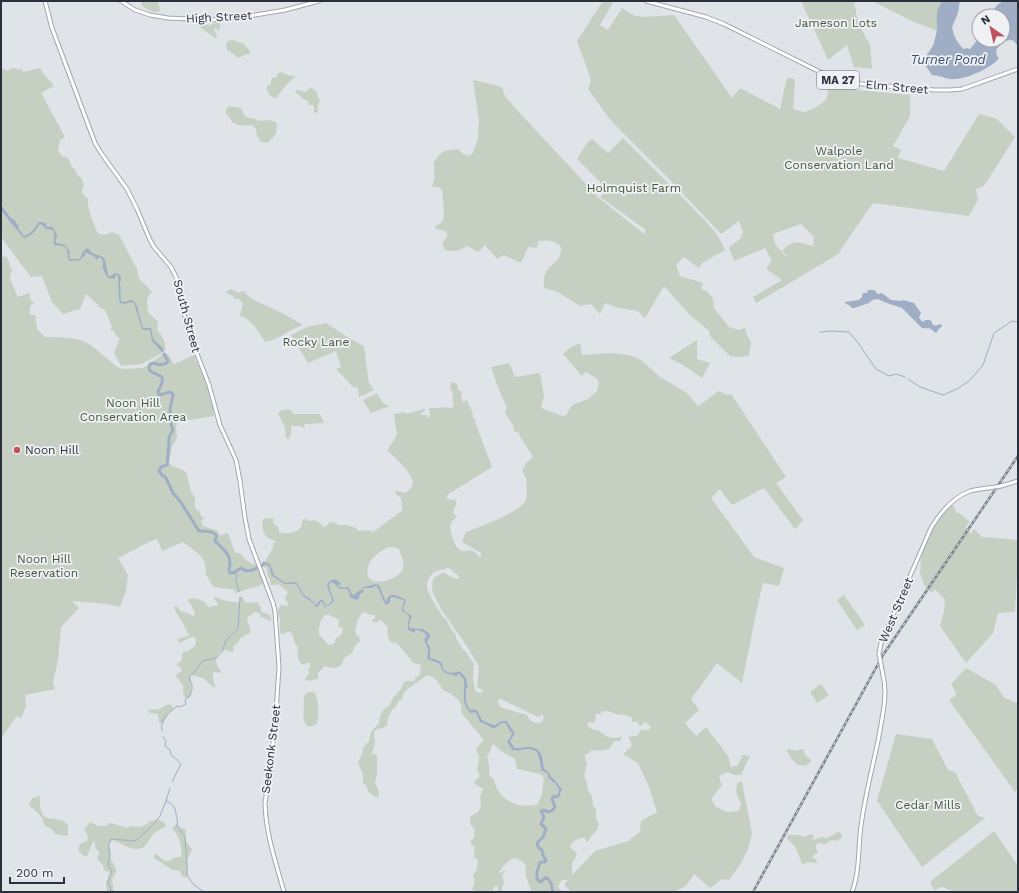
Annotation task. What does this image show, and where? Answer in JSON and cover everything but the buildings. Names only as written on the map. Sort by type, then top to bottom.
[{"type":"main road","name":"South Street","points":[[44,1],[52,28],[97,147],[127,189],[150,240],[171,267],[177,278],[190,336],[209,385],[220,426],[238,466],[249,539],[273,603]]},
{"type":"main road","name":"High Street","points":[[121,1],[135,10],[150,15],[168,18],[212,20],[244,17],[285,10],[319,1]]},
{"type":"main road","name":"Elm Street","points":[[646,1],[706,17],[840,81],[934,90],[950,90],[962,89],[1018,69]]},
{"type":"main road","name":"West Street","points":[[852,892],[857,872],[864,807],[883,711],[885,688],[884,675],[879,654],[881,643],[931,528],[937,518],[952,503],[964,494],[974,490],[1001,486],[1018,481]]},
{"type":"main road","name":"Seekonk Street","points":[[273,603],[275,611],[279,666],[275,728],[265,813],[275,864],[284,892]]},
{"type":"green space","points":[[142,1],[158,1],[160,11],[155,12],[148,9],[141,5]]},
{"type":"green space","name":"Walpole Conservation Land","points":[[603,1],[610,1],[613,3],[600,25],[608,30],[622,8],[635,16],[643,17],[674,15],[732,98],[740,88],[780,109],[787,78],[792,78],[795,80],[793,109],[803,112],[809,111],[827,99],[828,87],[910,95],[910,116],[893,146],[901,150],[898,158],[944,171],[979,114],[997,119],[1015,137],[984,186],[976,189],[978,200],[969,216],[873,203],[839,252],[840,253],[756,303],[753,297],[782,280],[766,269],[772,261],[765,248],[734,261],[729,247],[740,239],[743,232],[739,221],[721,234],[615,125],[588,89],[591,82],[577,41]],"holes":[[[801,224],[814,237],[813,246],[796,242],[793,243],[782,251],[786,255],[785,256],[775,244],[773,234]]]},
{"type":"green space","name":"Jameson Lots","points":[[801,1],[854,1],[858,23],[870,45],[872,69],[854,68],[847,45],[828,60]]},
{"type":"green space","name":"Jameson Lots","points":[[872,1],[953,1],[946,34],[914,22]]},
{"type":"green space","points":[[195,22],[209,25],[217,23],[220,24],[220,29],[218,31],[216,28],[214,29],[217,37],[216,39],[201,28]]},
{"type":"green space","points":[[233,40],[243,43],[250,51],[250,54],[239,58],[227,50],[226,44],[228,41]]},
{"type":"green space","points":[[1,68],[8,71],[11,68],[18,70],[21,69],[23,72],[40,68],[54,86],[41,93],[65,137],[60,140],[58,151],[62,156],[68,158],[72,167],[81,178],[84,186],[82,190],[83,194],[88,199],[90,212],[97,232],[104,235],[112,232],[119,235],[137,269],[139,278],[152,292],[147,299],[148,312],[158,322],[157,330],[164,340],[165,351],[142,364],[121,366],[114,353],[120,338],[116,336],[114,331],[111,331],[112,327],[105,310],[99,307],[86,294],[80,309],[63,314],[52,302],[42,276],[31,277],[1,237],[1,207],[5,212],[7,212],[1,205]]},
{"type":"green space","points":[[281,72],[295,77],[287,84],[276,98],[272,97],[267,90],[267,86],[271,84],[272,78],[277,77],[277,74]]},
{"type":"green space","name":"Holmquist Farm","points":[[473,80],[502,87],[505,96],[517,110],[599,198],[644,234],[646,230],[600,197],[607,189],[577,159],[587,143],[592,139],[608,153],[623,138],[689,204],[714,231],[725,250],[702,263],[699,268],[684,257],[676,265],[680,276],[703,283],[701,289],[707,291],[713,299],[714,308],[729,327],[739,330],[745,328],[751,342],[749,356],[730,356],[710,336],[709,331],[689,314],[664,286],[645,318],[637,311],[618,308],[605,303],[600,314],[591,304],[580,306],[556,291],[544,288],[545,274],[558,259],[561,252],[561,247],[553,242],[538,241],[537,248],[528,247],[521,263],[504,255],[497,259],[485,245],[478,252],[467,246],[456,251],[445,250],[442,243],[446,239],[447,233],[446,231],[436,229],[435,226],[440,224],[444,218],[444,210],[442,190],[439,187],[432,187],[435,177],[434,162],[444,151],[458,149],[463,154],[468,156],[473,153],[478,138],[479,120]]},
{"type":"green space","points":[[311,87],[317,92],[320,101],[317,108],[318,112],[315,113],[313,105],[309,105],[308,101],[303,99],[295,91],[306,92]]},
{"type":"green space","points":[[229,106],[241,108],[245,116],[249,118],[259,121],[269,120],[276,122],[276,134],[267,143],[261,142],[257,136],[256,129],[253,126],[238,125],[232,122],[226,113],[226,109]]},
{"type":"green space","points":[[1,256],[7,257],[10,264],[9,267],[12,269],[10,278],[18,297],[30,293],[30,300],[34,303],[30,306],[30,315],[35,315],[37,329],[45,337],[69,338],[83,341],[119,368],[125,369],[143,368],[165,353],[168,354],[175,364],[194,355],[212,400],[214,416],[177,422],[177,438],[172,446],[169,463],[172,466],[186,472],[191,492],[195,498],[195,508],[204,518],[201,521],[203,526],[218,531],[219,535],[228,533],[235,553],[240,553],[248,561],[258,565],[264,582],[259,586],[235,593],[235,590],[214,587],[205,575],[206,569],[203,559],[183,542],[162,551],[157,539],[118,558],[128,575],[126,591],[120,607],[106,604],[72,601],[79,608],[61,627],[58,660],[53,682],[55,689],[25,695],[26,706],[21,718],[17,716],[2,737],[1,737]]},
{"type":"green space","points":[[231,289],[238,293],[243,291],[252,299],[303,325],[275,339],[265,342],[251,323],[244,317],[240,316],[243,304],[239,299],[234,299],[233,296],[226,292]]},
{"type":"green space","name":"Rocky Lane","points":[[326,323],[364,346],[369,383],[374,390],[359,397],[358,388],[353,387],[337,370],[337,368],[341,368],[336,351],[308,363],[291,335],[307,327]]},
{"type":"green space","points":[[697,340],[697,359],[710,363],[702,378],[683,365],[669,358]]},
{"type":"green space","points":[[580,343],[582,355],[610,353],[629,355],[641,360],[660,377],[687,393],[698,406],[719,391],[726,395],[731,394],[786,477],[776,483],[803,520],[795,529],[764,488],[732,505],[720,489],[711,498],[754,557],[784,568],[779,586],[763,583],[742,683],[717,663],[691,699],[699,710],[685,723],[696,736],[706,727],[728,756],[731,767],[737,766],[742,755],[750,756],[741,775],[735,775],[727,772],[719,777],[722,785],[711,799],[715,806],[726,812],[739,811],[741,804],[736,792],[737,784],[741,781],[742,782],[752,833],[748,849],[741,863],[729,880],[722,879],[710,888],[694,874],[686,886],[673,892],[571,892],[564,885],[568,880],[562,880],[558,886],[562,892],[531,892],[526,876],[525,864],[515,858],[510,860],[499,872],[501,873],[504,870],[505,871],[502,876],[504,882],[501,892],[498,892],[497,886],[494,887],[492,892],[476,892],[472,890],[475,882],[473,875],[477,869],[478,862],[474,857],[475,848],[470,842],[475,837],[475,830],[471,825],[470,817],[478,812],[481,807],[480,797],[483,789],[474,782],[480,776],[477,770],[479,756],[476,750],[484,740],[463,715],[459,700],[443,690],[436,680],[430,676],[425,677],[404,693],[402,699],[399,700],[395,708],[392,709],[387,721],[388,725],[377,729],[374,732],[375,743],[372,753],[377,755],[377,774],[375,783],[379,796],[376,797],[372,795],[363,783],[363,775],[358,762],[363,748],[369,741],[371,732],[379,723],[380,716],[384,709],[389,706],[404,682],[413,681],[420,674],[421,665],[413,663],[396,643],[392,643],[388,639],[388,628],[381,620],[372,622],[375,616],[363,612],[356,626],[356,635],[359,636],[360,642],[356,644],[352,653],[344,658],[340,666],[334,668],[325,666],[318,673],[317,679],[309,681],[306,680],[305,678],[309,674],[308,670],[310,663],[306,663],[304,665],[300,662],[298,647],[290,631],[283,634],[280,633],[280,619],[278,610],[281,605],[289,605],[285,598],[288,592],[278,584],[271,585],[267,574],[267,569],[262,564],[266,563],[264,563],[273,548],[273,543],[277,542],[268,538],[265,534],[263,529],[263,519],[265,518],[274,519],[273,523],[278,527],[279,532],[282,533],[292,533],[298,530],[302,525],[303,519],[317,521],[323,527],[331,522],[338,525],[352,526],[359,531],[368,530],[373,532],[403,510],[401,498],[395,493],[397,491],[406,493],[412,487],[413,482],[403,465],[387,451],[397,435],[394,414],[405,412],[406,414],[425,409],[421,415],[426,415],[427,418],[430,416],[429,408],[452,408],[454,405],[450,388],[451,383],[453,382],[457,384],[458,389],[462,393],[461,397],[463,402],[467,400],[472,410],[473,417],[476,421],[475,422],[492,467],[447,495],[447,498],[451,500],[455,499],[457,504],[453,513],[457,517],[451,522],[452,524],[450,529],[455,544],[460,550],[472,550],[481,557],[481,553],[462,542],[466,532],[499,519],[523,505],[526,500],[527,489],[523,467],[525,467],[525,464],[533,457],[518,432],[514,431],[513,425],[505,413],[507,408],[491,367],[509,363],[515,377],[540,373],[544,396],[541,408],[565,417],[572,405],[588,399],[597,391],[599,382],[596,378],[586,372],[582,376],[563,354],[571,347]],"holes":[[[389,547],[399,549],[404,566],[400,574],[397,576],[384,581],[376,582],[368,577],[368,567],[372,559],[384,549]],[[447,568],[451,569],[460,579],[453,578],[443,572],[433,579],[432,591],[441,609],[470,651],[479,667],[477,687],[484,691],[480,693],[475,690],[473,678],[474,664],[456,639],[454,632],[437,607],[427,588],[432,574],[436,571]],[[335,579],[341,583],[337,584],[340,587],[349,588],[354,598],[363,587],[376,584],[379,585],[386,602],[391,595],[405,599],[406,602],[403,608],[404,611],[412,616],[409,625],[410,628],[423,629],[430,634],[427,642],[430,647],[430,658],[440,662],[443,669],[447,672],[453,673],[460,671],[466,678],[468,687],[466,688],[466,701],[469,709],[477,710],[482,720],[493,725],[502,721],[507,721],[515,734],[510,741],[515,748],[533,747],[539,751],[542,757],[544,769],[549,772],[551,777],[562,789],[559,797],[553,797],[554,795],[556,796],[558,794],[559,789],[554,782],[548,778],[548,774],[541,770],[537,752],[530,749],[519,751],[512,750],[507,742],[512,734],[505,723],[492,728],[480,722],[475,711],[471,713],[465,706],[464,680],[459,674],[457,674],[457,677],[446,673],[442,670],[440,664],[427,659],[428,649],[424,640],[427,635],[419,629],[414,630],[415,632],[408,630],[409,617],[402,611],[403,600],[393,597],[390,598],[386,605],[376,586],[372,588],[364,588],[364,592],[361,593],[359,596],[360,597],[357,600],[353,599],[347,589],[340,589],[332,582],[329,584],[329,587],[334,602],[326,607],[321,601],[316,607],[312,602],[303,596],[295,583],[299,586],[304,595],[310,598],[316,605],[321,599],[326,606],[332,600],[327,585]],[[325,615],[329,615],[338,619],[338,626],[343,629],[341,635],[336,638],[334,644],[328,645],[319,634],[319,628]],[[499,698],[538,717],[542,714],[544,718],[542,722],[535,723],[531,721],[527,715],[500,707],[498,701]],[[603,711],[610,712],[630,717],[632,718],[632,722],[637,722],[640,726],[646,722],[651,727],[648,730],[641,730],[637,736],[628,737],[631,742],[631,746],[623,754],[638,763],[649,787],[657,812],[641,821],[640,832],[628,841],[595,851],[572,875],[572,865],[577,855],[576,852],[570,847],[572,843],[581,838],[585,838],[587,843],[599,825],[596,818],[596,810],[593,805],[592,796],[588,790],[584,776],[587,764],[585,755],[592,750],[596,751],[608,749],[614,741],[620,741],[622,738],[608,737],[599,731],[589,728],[587,724],[595,721],[596,714],[600,714]],[[493,744],[501,751],[515,759],[517,769],[540,774],[544,778],[542,794],[538,804],[524,806],[510,802],[504,798],[499,793],[494,779],[489,775],[487,757]]]},
{"type":"green space","points":[[377,393],[383,403],[389,406],[371,413],[363,400]]},
{"type":"green space","points":[[282,410],[291,410],[293,414],[320,414],[324,423],[304,424],[305,427],[302,428],[301,426],[291,426],[291,434],[288,439],[286,438],[285,427],[278,413]]},
{"type":"green space","points":[[952,504],[957,513],[969,521],[966,527],[971,534],[974,529],[982,537],[1018,540],[1015,612],[998,613],[993,633],[966,663],[940,626],[945,600],[935,589],[932,593],[924,585],[920,573],[922,547],[931,527]]},
{"type":"green space","points":[[844,595],[865,625],[857,630],[837,600]]},
{"type":"green space","points":[[242,596],[247,603],[258,602],[261,612],[270,615],[272,621],[260,617],[261,614],[255,612],[248,617],[247,621],[250,628],[250,633],[241,638],[237,644],[233,646],[234,651],[221,651],[217,656],[216,663],[221,673],[213,673],[213,681],[216,687],[213,687],[203,678],[191,675],[192,690],[190,696],[185,698],[183,693],[183,685],[176,676],[182,669],[177,664],[182,660],[183,652],[188,651],[195,646],[196,639],[194,636],[181,642],[180,644],[177,638],[179,639],[189,635],[174,606],[181,611],[194,616],[195,613],[188,601],[189,599],[193,598],[205,602],[207,606],[210,607],[217,605],[218,603],[214,599],[215,597],[227,601],[239,602],[239,597]]},
{"type":"green space","points":[[966,668],[996,685],[1004,698],[1018,703],[1018,788],[1015,792],[949,700],[957,694],[951,684]]},
{"type":"green space","points":[[821,684],[829,695],[817,703],[810,692]]},
{"type":"green space","points":[[309,692],[314,692],[316,695],[318,713],[316,725],[308,727],[304,721],[303,712],[304,698]]},
{"type":"green space","points":[[168,704],[174,709],[168,714],[163,724],[159,722],[158,714],[150,713],[148,711],[159,709]]},
{"type":"green space","name":"Cedar Mills","points":[[896,734],[932,739],[948,770],[955,772],[978,816],[985,818],[922,867],[877,801]]},
{"type":"green space","points":[[789,749],[795,751],[801,749],[804,750],[805,755],[811,760],[811,762],[805,766],[798,765],[791,759],[790,755],[786,751]]},
{"type":"green space","points":[[40,796],[42,814],[47,818],[60,820],[68,825],[68,835],[55,834],[52,829],[45,826],[39,814],[29,805],[33,797],[35,798]]},
{"type":"green space","points":[[158,819],[165,823],[166,826],[155,832],[145,846],[133,849],[113,840],[109,844],[111,860],[116,868],[116,872],[112,879],[114,892],[107,892],[106,883],[110,873],[104,870],[103,865],[98,860],[97,857],[100,853],[95,847],[95,842],[93,842],[87,856],[84,856],[78,850],[80,844],[88,840],[84,829],[90,822],[98,826],[105,826],[111,823],[127,828],[132,826],[140,827],[150,821]]},
{"type":"green space","points":[[177,824],[180,828],[186,830],[185,840],[192,849],[187,860],[188,877],[183,877],[180,871],[173,870],[154,858],[154,855],[157,854],[165,861],[176,857],[181,857],[180,841],[172,828]]},
{"type":"green space","name":"Cedar Mills","points":[[994,831],[1018,866],[1018,892],[956,892],[942,887],[934,890],[930,882]]},
{"type":"green space","points":[[838,832],[841,833],[842,838],[836,841],[831,840],[825,844],[820,843],[815,846],[818,852],[812,857],[818,862],[809,862],[805,864],[802,864],[796,848],[786,837],[790,835],[799,835],[804,837],[812,834],[814,836],[813,840],[821,837],[827,838]]},
{"type":"water","name":"Turner Pond","points":[[942,1],[960,1],[958,13],[952,27],[957,41],[963,49],[998,48],[996,50],[999,58],[984,70],[962,78],[947,79],[932,75],[926,66],[925,59],[934,43],[937,30],[937,11]]},
{"type":"water","name":"Turner Pond","points":[[1018,1],[1018,47],[1014,41],[1011,40],[1011,8],[995,8],[1001,2]]},
{"type":"water","points":[[1,205],[11,218],[16,221],[15,222],[19,226],[18,228],[24,236],[31,232],[39,222],[46,223],[47,227],[52,227],[56,232],[56,243],[65,245],[67,248],[64,246],[54,245],[53,231],[46,229],[41,224],[31,235],[24,238],[2,211]]},
{"type":"water","points":[[67,248],[70,253],[70,259],[79,259],[83,251],[88,248],[92,253],[102,256],[104,258],[109,277],[115,273],[120,275],[121,301],[132,300],[135,302],[143,328],[151,328],[153,339],[162,347],[164,351],[162,352],[152,341],[150,330],[142,329],[134,303],[120,303],[118,276],[115,276],[115,279],[108,278],[103,269],[103,260],[101,258],[99,257],[97,260],[95,257],[85,252],[84,253],[86,254],[80,260],[70,261],[68,258]]},
{"type":"water","points":[[868,290],[874,290],[878,294],[882,293],[891,300],[903,300],[914,303],[921,313],[919,318],[923,322],[925,320],[930,320],[933,325],[936,326],[941,324],[942,326],[936,333],[930,329],[922,328],[902,308],[878,299],[854,308],[846,304],[845,302],[859,300],[863,293],[867,293]]},
{"type":"water","points":[[265,562],[270,564],[274,575],[278,578],[286,583],[297,583],[304,595],[311,599],[316,605],[321,599],[326,606],[332,601],[327,585],[335,579],[341,583],[340,585],[337,584],[340,587],[349,588],[354,598],[363,587],[376,584],[379,585],[386,602],[391,595],[405,599],[406,602],[403,608],[404,611],[412,616],[409,625],[410,628],[423,629],[430,634],[427,642],[430,647],[430,658],[441,662],[443,669],[447,672],[453,673],[460,671],[466,678],[468,687],[466,689],[466,701],[469,709],[477,710],[482,720],[493,725],[502,721],[507,721],[515,734],[510,741],[515,748],[533,747],[539,751],[542,757],[544,769],[549,772],[551,777],[562,789],[560,796],[557,798],[553,797],[554,794],[556,796],[558,794],[559,789],[554,782],[548,778],[548,774],[541,770],[537,752],[530,749],[519,751],[512,750],[507,742],[512,734],[505,723],[492,728],[480,722],[476,713],[471,713],[465,706],[464,680],[459,674],[457,674],[457,677],[446,673],[442,670],[440,664],[427,659],[428,649],[424,640],[427,635],[419,630],[415,630],[415,633],[408,630],[409,617],[402,611],[403,600],[393,597],[390,598],[390,602],[386,605],[376,586],[372,588],[364,588],[364,592],[361,593],[357,600],[353,599],[347,589],[340,589],[332,582],[329,586],[334,602],[325,607],[321,601],[318,607],[316,607],[312,602],[303,596],[296,584],[285,584],[272,576],[269,566],[265,564],[263,566],[262,565]]},
{"type":"waterway","points":[[908,379],[920,387],[943,395],[957,389],[969,381],[983,365],[994,333],[1012,321],[1018,322]]},
{"type":"waterway","points":[[820,332],[849,332],[876,369],[889,376],[896,374],[905,377]]},
{"type":"waterway","points":[[164,354],[168,361],[167,363],[160,365],[152,363],[150,364],[149,368],[150,371],[162,377],[162,383],[158,392],[159,395],[170,392],[173,395],[170,409],[173,430],[169,437],[167,465],[161,467],[159,471],[166,478],[173,493],[180,501],[199,531],[211,532],[216,535],[215,541],[229,556],[230,573],[233,573],[241,568],[249,571],[263,565],[264,563]]},
{"type":"waterway","points":[[233,573],[237,574],[236,581],[239,591]]},
{"type":"waterway","points":[[351,595],[354,597],[360,592]]},
{"type":"waterway","points":[[162,731],[161,727],[163,720],[168,714],[177,706],[180,707],[186,704],[185,700],[190,696],[192,690],[192,685],[189,678],[202,661],[216,658],[222,652],[226,640],[238,629],[240,598]]},
{"type":"waterway","points":[[163,737],[166,741],[165,746],[170,750],[171,755],[181,764],[172,782]]},
{"type":"waterway","points":[[170,788],[166,801],[174,807],[176,811],[177,825],[185,837],[187,875],[193,884],[204,892]]},
{"type":"waterway","points":[[553,892],[551,883],[547,878],[541,882],[537,879],[537,872],[540,863],[546,861],[542,850],[538,847],[537,843],[543,837],[546,829],[541,824],[544,817],[541,811],[543,810],[549,812],[553,810],[555,807],[552,799],[553,797],[556,797]]},
{"type":"waterway","points":[[111,892],[108,884],[112,871],[108,865],[109,844],[111,839],[135,841],[150,828],[160,816],[166,801]]},
{"type":"railway","points":[[753,892],[883,655],[1018,456]]},
{"type":"place","name":"Noon Hill","points":[[17,450]]},
{"type":"park label","name":"Noon Hill Conservation Area","points":[[133,410]]},
{"type":"park label","name":"Noon Hill Reservation","points":[[44,566]]}]
